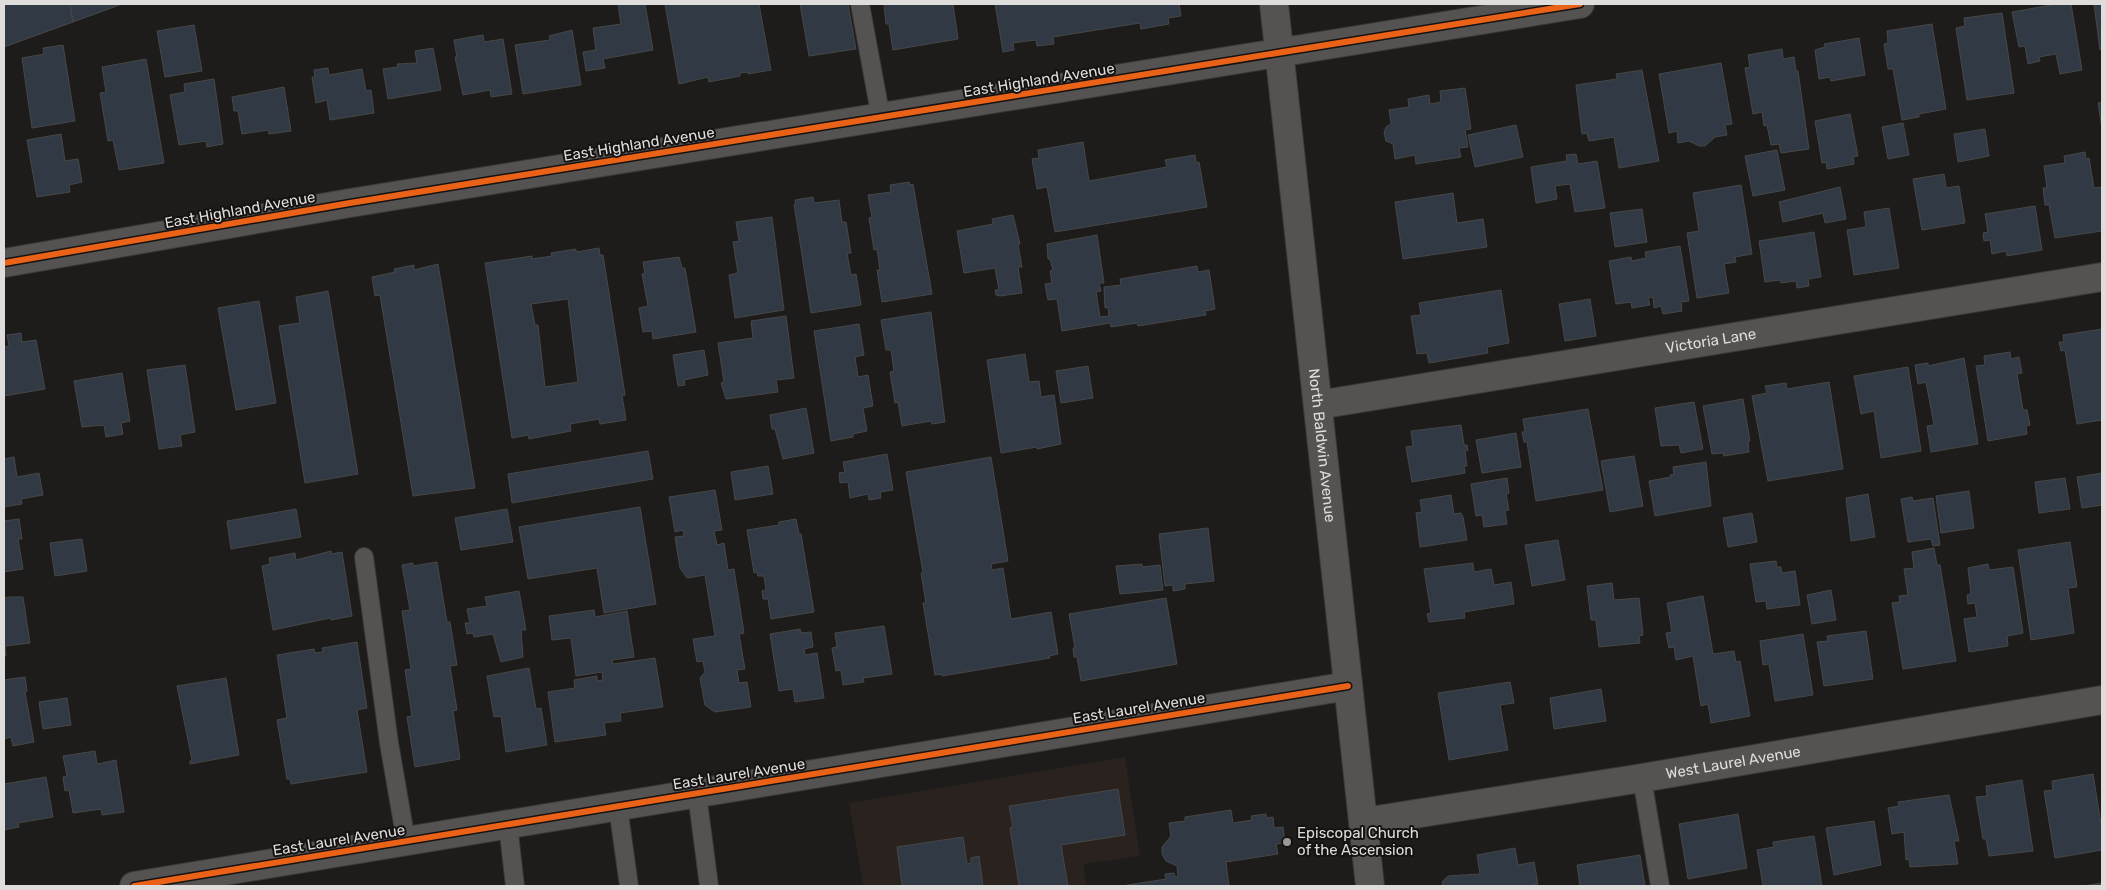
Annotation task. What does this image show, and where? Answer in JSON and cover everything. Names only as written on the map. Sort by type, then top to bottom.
[{"type":"street","name":"North Baldwin Avenue","points":[[1274,4],[1370,886]]},
{"type":"street","name":"East Highland Avenue","points":[[4,263],[360,202],[1580,4]]},
{"type":"street","name":"Victoria Lane","points":[[1318,405],[2102,277]]},
{"type":"street","name":"East Laurel Avenue","points":[[134,886],[1348,686]]},
{"type":"street","name":"West Laurel Avenue","points":[[1364,822],[1642,778],[2102,700]]},
{"type":"lane","points":[[860,4],[880,118]]},
{"type":"lane","points":[[364,557],[389,743],[406,841]]},
{"type":"lane","points":[[1642,778],[1660,886]]},
{"type":"lane","points":[[697,794],[709,886]]},
{"type":"lane","points":[[618,806],[629,886]]},
{"type":"lane","points":[[508,825],[515,886]]},
{"type":"shaded area","points":[[1125,757],[1140,856],[1084,864],[1086,886],[863,886],[849,803]]},
{"type":"building","points":[[4,4],[70,4],[73,22],[4,47]]},
{"type":"building","points":[[70,4],[122,4],[73,22]]},
{"type":"building","points":[[618,4],[645,4],[653,50],[603,59],[605,68],[586,71],[583,52],[596,50],[593,28],[621,24]]},
{"type":"building","points":[[665,4],[759,4],[771,70],[748,74],[748,72],[740,73],[740,76],[709,82],[708,77],[679,84]]},
{"type":"building","points":[[800,4],[848,4],[856,49],[809,56]]},
{"type":"building","points":[[884,4],[953,4],[958,39],[893,50],[889,24],[886,24]]},
{"type":"building","points":[[995,4],[1179,4],[1181,16],[1168,18],[1169,24],[1141,29],[1140,23],[1053,37],[1054,44],[1037,46],[1036,40],[1013,43],[1014,50],[1003,52]]},
{"type":"building","points":[[2057,4],[2071,4],[2082,70],[2060,74],[2056,54],[2039,57],[2040,61],[2028,64],[2025,46],[2019,47],[2012,12]]},
{"type":"building","points":[[2094,4],[2102,4],[2102,49],[2100,50]]},
{"type":"building","points":[[2002,13],[2014,93],[1967,100],[1956,28],[1965,26],[1964,18]]},
{"type":"building","points":[[1932,24],[1946,109],[1919,114],[1919,117],[1902,120],[1893,69],[1888,69],[1884,44],[1888,43],[1887,31]]},
{"type":"building","points":[[194,25],[202,71],[165,77],[157,31]]},
{"type":"building","points":[[572,30],[581,85],[523,94],[515,45],[550,40],[549,36]]},
{"type":"building","points":[[483,35],[484,42],[503,39],[512,94],[491,97],[490,90],[463,95],[455,57],[457,57],[454,40]]},
{"type":"building","points":[[1859,38],[1865,75],[1831,81],[1830,77],[1819,79],[1815,50],[1825,47],[1824,44]]},
{"type":"building","points":[[63,45],[75,121],[32,128],[22,58],[44,54],[43,48]]},
{"type":"building","points":[[433,48],[441,90],[388,99],[383,69],[398,67],[397,64],[417,63],[415,51]]},
{"type":"building","points":[[1782,49],[1783,59],[1794,57],[1796,71],[1798,71],[1809,149],[1781,153],[1779,144],[1771,145],[1767,125],[1764,126],[1762,112],[1753,114],[1745,68],[1750,67],[1748,55]]},
{"type":"building","points":[[146,59],[164,163],[119,170],[113,140],[108,141],[100,93],[106,92],[102,67]]},
{"type":"building","points":[[1721,63],[1732,124],[1725,125],[1727,135],[1715,137],[1705,146],[1699,146],[1689,141],[1678,143],[1677,131],[1669,133],[1659,74]]},
{"type":"building","points":[[328,68],[329,75],[362,69],[366,91],[371,90],[374,113],[330,120],[327,100],[316,103],[312,77],[315,77],[314,70]]},
{"type":"building","points":[[1642,70],[1659,161],[1619,168],[1614,137],[1589,141],[1587,133],[1582,134],[1576,85],[1617,79],[1616,74]]},
{"type":"building","points":[[214,79],[223,144],[207,147],[206,141],[179,145],[170,95],[185,92],[184,84]]},
{"type":"building","points":[[284,87],[291,131],[269,134],[268,130],[242,134],[238,111],[234,111],[232,97]]},
{"type":"building","points":[[1465,88],[1471,129],[1465,130],[1468,147],[1459,148],[1461,157],[1416,164],[1415,155],[1395,159],[1393,144],[1386,141],[1384,133],[1386,127],[1391,124],[1389,110],[1409,107],[1408,99],[1429,95],[1430,104],[1441,102],[1440,91]]},
{"type":"building","points":[[2102,102],[2102,128],[2098,103]]},
{"type":"building","points":[[1850,114],[1858,156],[1853,157],[1854,164],[1827,169],[1826,162],[1822,163],[1815,121]]},
{"type":"building","points":[[1903,123],[1909,155],[1888,159],[1882,127]]},
{"type":"building","points":[[1516,125],[1523,157],[1475,167],[1468,135]]},
{"type":"building","points":[[1985,129],[1989,156],[1958,162],[1954,134]]},
{"type":"building","points":[[61,134],[65,161],[78,159],[82,182],[69,185],[70,192],[37,197],[27,140]]},
{"type":"building","points":[[1083,142],[1089,181],[1167,167],[1165,160],[1195,155],[1196,163],[1199,162],[1207,207],[1055,232],[1047,187],[1037,189],[1032,159],[1039,158],[1038,150]]},
{"type":"building","points":[[1777,150],[1785,190],[1753,196],[1745,156]]},
{"type":"building","points":[[2085,152],[2086,159],[2089,158],[2094,188],[2102,187],[2102,231],[2055,238],[2049,205],[2045,205],[2043,188],[2047,188],[2044,166],[2065,163],[2064,156]]},
{"type":"building","points":[[1576,154],[1578,164],[1597,161],[1605,208],[1575,212],[1570,184],[1555,186],[1557,199],[1536,203],[1531,167],[1567,161],[1566,155]]},
{"type":"building","points":[[1944,174],[1946,188],[1959,186],[1965,223],[1922,230],[1913,179]]},
{"type":"building","points":[[909,182],[910,185],[913,184],[932,294],[882,302],[877,270],[880,270],[877,249],[874,250],[869,218],[872,217],[868,195],[891,192],[890,185]]},
{"type":"building","points":[[1741,185],[1752,254],[1735,257],[1736,262],[1724,264],[1729,293],[1697,298],[1687,233],[1699,231],[1693,193]]},
{"type":"building","points":[[1840,187],[1846,219],[1825,223],[1823,213],[1783,222],[1779,202]]},
{"type":"building","points":[[1453,193],[1457,223],[1483,219],[1487,247],[1403,259],[1395,202]]},
{"type":"building","points":[[813,197],[814,203],[839,200],[842,222],[846,222],[851,253],[847,253],[851,275],[856,274],[861,305],[811,313],[794,204],[796,204],[795,200]]},
{"type":"building","points":[[2035,206],[2042,250],[2007,256],[2006,251],[1992,254],[1990,240],[1984,241],[1983,233],[1988,232],[1985,214]]},
{"type":"building","points":[[1889,208],[1899,268],[1854,275],[1847,230],[1866,227],[1864,212]]},
{"type":"building","points":[[1642,209],[1647,242],[1615,247],[1610,213]]},
{"type":"building","points":[[1013,215],[1020,244],[1018,245],[1022,267],[1018,267],[1022,293],[1000,296],[996,295],[995,290],[999,290],[995,268],[964,273],[957,231],[993,224],[992,219]]},
{"type":"building","points":[[772,217],[784,310],[735,318],[729,275],[738,273],[733,242],[739,241],[736,222]]},
{"type":"building","points":[[1814,232],[1821,277],[1808,279],[1809,286],[1797,288],[1796,281],[1781,283],[1780,280],[1765,282],[1759,241]]},
{"type":"building","points":[[1097,235],[1104,283],[1099,283],[1101,291],[1096,292],[1100,317],[1109,316],[1108,307],[1105,308],[1104,287],[1121,285],[1120,279],[1197,266],[1198,272],[1209,270],[1215,309],[1205,311],[1206,315],[1138,326],[1137,323],[1111,327],[1110,323],[1062,331],[1057,299],[1048,300],[1045,284],[1052,283],[1050,271],[1053,270],[1050,259],[1048,259],[1047,244]]},
{"type":"building","points":[[1680,246],[1689,301],[1681,302],[1682,311],[1663,314],[1661,306],[1654,308],[1653,297],[1648,298],[1650,305],[1632,308],[1631,302],[1616,304],[1609,261],[1631,257],[1632,261],[1646,258],[1645,252]]},
{"type":"building","points":[[599,248],[600,255],[603,255],[625,395],[622,395],[626,420],[600,424],[599,419],[570,424],[571,431],[529,439],[528,435],[512,438],[485,263],[532,256],[532,259],[552,256],[551,253],[576,249],[576,252]],"holes":[[[568,299],[578,382],[545,387],[538,325],[535,325],[531,304]]]},
{"type":"building","points":[[679,257],[682,268],[685,268],[696,332],[653,339],[652,331],[643,332],[639,308],[648,306],[642,274],[645,273],[643,262]]},
{"type":"building","points":[[438,264],[475,488],[413,496],[380,295],[375,296],[372,277],[395,272],[394,269],[414,265],[414,270]]},
{"type":"building","points":[[1501,290],[1509,343],[1487,347],[1488,353],[1429,363],[1427,353],[1417,354],[1411,316],[1421,315],[1419,303]]},
{"type":"building","points":[[328,291],[358,474],[305,483],[279,326],[300,323],[296,297]]},
{"type":"building","points":[[1590,299],[1596,336],[1565,341],[1559,304]]},
{"type":"building","points":[[259,301],[276,403],[236,410],[218,308]]},
{"type":"building","points":[[931,312],[945,422],[932,424],[931,421],[902,426],[898,402],[895,403],[890,372],[894,371],[891,350],[886,350],[881,320]]},
{"type":"building","points":[[786,316],[794,378],[776,380],[778,392],[726,399],[721,383],[724,382],[718,343],[753,338],[751,321]]},
{"type":"building","points":[[859,324],[864,355],[855,357],[858,377],[868,375],[873,406],[863,408],[867,431],[853,434],[853,437],[831,441],[814,331]]},
{"type":"building","points":[[2102,329],[2102,420],[2077,424],[2065,350],[2061,351],[2059,342],[2064,342],[2063,335]]},
{"type":"building","points":[[21,333],[22,342],[36,340],[45,389],[4,396],[4,347],[9,346],[7,335]]},
{"type":"building","points":[[704,350],[708,375],[684,380],[685,385],[678,386],[673,355]]},
{"type":"building","points":[[2010,352],[2011,359],[2019,357],[2022,373],[2017,374],[2023,410],[2027,410],[2030,425],[2026,426],[2027,434],[1988,441],[1976,366],[1985,365],[1984,356]]},
{"type":"building","points":[[1025,354],[1029,382],[1039,381],[1041,397],[1054,395],[1061,444],[1001,453],[987,360]]},
{"type":"building","points":[[1964,358],[1978,444],[1931,452],[1927,426],[1934,425],[1926,382],[1918,384],[1915,365],[1928,363],[1928,366]]},
{"type":"building","points":[[185,365],[195,432],[180,435],[182,446],[159,449],[147,370]]},
{"type":"building","points":[[1088,366],[1093,398],[1061,403],[1056,371]]},
{"type":"building","points":[[1908,367],[1921,451],[1881,458],[1874,411],[1861,414],[1854,376]]},
{"type":"building","points":[[122,373],[130,421],[121,423],[123,434],[106,437],[104,425],[82,427],[74,381]]},
{"type":"building","points":[[1829,382],[1843,469],[1768,481],[1752,396],[1767,393],[1765,386],[1786,383],[1787,389]]},
{"type":"building","points":[[1743,399],[1750,441],[1748,441],[1749,452],[1724,456],[1723,453],[1712,454],[1703,406]]},
{"type":"building","points":[[1694,402],[1703,449],[1681,453],[1679,445],[1661,446],[1655,408]]},
{"type":"building","points":[[806,408],[814,453],[783,459],[775,429],[772,429],[770,415]]},
{"type":"building","points":[[1588,409],[1603,490],[1536,501],[1527,442],[1524,442],[1522,432],[1525,432],[1523,419]]},
{"type":"building","points":[[1461,425],[1464,445],[1467,445],[1468,450],[1465,451],[1467,466],[1464,466],[1465,473],[1412,482],[1406,447],[1413,446],[1411,431]]},
{"type":"building","points":[[1516,433],[1521,467],[1482,473],[1476,440]]},
{"type":"building","points":[[648,451],[653,479],[512,503],[508,474]]},
{"type":"building","points":[[887,454],[893,490],[880,492],[881,498],[869,500],[868,494],[850,498],[848,482],[840,483],[839,473],[845,472],[843,462]]},
{"type":"building","points":[[1634,456],[1643,506],[1610,512],[1601,461]]},
{"type":"building","points":[[14,457],[17,477],[39,473],[43,495],[21,499],[22,504],[4,507],[4,459]]},
{"type":"building","points":[[991,457],[1008,561],[991,564],[992,570],[1003,568],[1011,619],[1051,612],[1058,654],[1049,656],[1050,658],[942,676],[942,674],[935,675],[923,603],[926,603],[921,573],[923,573],[906,472]]},
{"type":"building","points":[[1706,462],[1711,506],[1655,516],[1649,481],[1671,477],[1670,475],[1674,474],[1673,467]]},
{"type":"building","points":[[768,466],[773,494],[735,500],[731,472]]},
{"type":"building","points":[[2102,473],[2102,505],[2082,508],[2077,477]]},
{"type":"building","points":[[1507,478],[1509,493],[1506,494],[1509,510],[1505,511],[1507,524],[1484,527],[1482,515],[1476,516],[1471,484]]},
{"type":"building","points":[[2065,478],[2070,509],[2039,513],[2035,482]]},
{"type":"building","points":[[715,490],[722,530],[714,531],[717,545],[724,543],[728,570],[734,569],[744,633],[739,634],[745,669],[737,670],[739,683],[747,682],[751,707],[715,712],[705,705],[700,678],[705,672],[703,661],[697,662],[693,639],[715,636],[705,575],[687,578],[680,568],[675,537],[684,536],[683,530],[675,532],[669,497]]},
{"type":"building","points":[[1969,491],[1974,528],[1941,533],[1936,496]]},
{"type":"building","points":[[1868,494],[1875,537],[1851,541],[1846,498]]},
{"type":"building","points":[[1451,495],[1454,514],[1461,513],[1463,517],[1467,540],[1420,547],[1416,513],[1422,512],[1420,500]]},
{"type":"building","points":[[1912,497],[1913,501],[1933,498],[1940,545],[1933,546],[1931,539],[1908,542],[1901,499]]},
{"type":"building","points":[[640,507],[656,604],[604,613],[597,568],[528,579],[519,527]]},
{"type":"building","points":[[296,509],[301,537],[231,549],[227,521]]},
{"type":"building","points":[[507,509],[513,542],[461,550],[455,518]]},
{"type":"building","points":[[1752,513],[1757,542],[1728,547],[1723,518]]},
{"type":"building","points":[[19,519],[22,539],[18,539],[23,569],[4,572],[4,521]]},
{"type":"building","points":[[796,519],[799,534],[801,534],[814,612],[771,619],[768,599],[763,599],[762,591],[766,590],[764,576],[758,576],[757,572],[754,573],[747,530],[779,525],[779,522]]},
{"type":"building","points":[[1208,528],[1214,581],[1185,584],[1185,589],[1173,591],[1173,585],[1165,586],[1159,534]]},
{"type":"building","points":[[82,539],[87,571],[55,576],[50,543]]},
{"type":"building","points":[[1558,540],[1565,580],[1532,586],[1525,545]]},
{"type":"building","points":[[2070,542],[2077,587],[2068,588],[2074,633],[2031,640],[2018,550]]},
{"type":"building","points":[[1934,548],[1937,565],[1940,565],[1956,661],[1903,669],[1892,603],[1900,602],[1899,596],[1908,595],[1904,569],[1914,568],[1912,552]]},
{"type":"building","points":[[331,551],[331,554],[342,552],[352,616],[331,620],[330,618],[273,630],[262,566],[270,564],[269,558],[295,553],[296,560]]},
{"type":"building","points":[[1776,561],[1777,567],[1781,567],[1782,573],[1795,571],[1800,605],[1767,609],[1766,601],[1756,602],[1750,564]]},
{"type":"building","points":[[437,562],[447,622],[450,622],[457,665],[450,666],[457,710],[453,711],[460,759],[415,767],[407,717],[412,716],[405,670],[411,669],[402,611],[410,610],[402,565],[413,563],[413,566]]},
{"type":"building","points":[[1473,563],[1474,572],[1491,569],[1494,585],[1511,582],[1514,604],[1464,612],[1465,618],[1429,622],[1427,614],[1431,613],[1424,569]]},
{"type":"building","points":[[1142,564],[1142,567],[1160,565],[1163,590],[1120,594],[1116,566]]},
{"type":"building","points":[[1988,564],[1989,570],[2013,567],[2023,633],[2007,636],[2008,646],[1969,652],[1964,619],[1977,617],[1975,603],[1968,604],[1967,595],[1971,594],[1968,568]]},
{"type":"building","points":[[1612,583],[1614,600],[1639,598],[1643,635],[1639,636],[1640,643],[1599,647],[1596,620],[1591,620],[1587,586]]},
{"type":"building","points":[[1831,590],[1836,620],[1812,624],[1807,595]]},
{"type":"building","points":[[519,591],[526,630],[521,630],[523,657],[501,662],[493,634],[474,637],[473,633],[467,634],[465,623],[470,623],[467,609],[487,606],[485,597]]},
{"type":"building","points":[[1703,596],[1713,654],[1734,651],[1736,662],[1740,661],[1750,716],[1711,723],[1708,704],[1701,706],[1693,656],[1676,660],[1674,647],[1669,648],[1666,633],[1672,632],[1667,603]]},
{"type":"building","points":[[23,597],[30,643],[5,646],[6,656],[4,656],[4,598]]},
{"type":"building","points":[[1166,598],[1177,664],[1081,681],[1077,657],[1074,657],[1073,648],[1075,648],[1069,614]]},
{"type":"building","points":[[594,610],[595,617],[627,611],[634,657],[612,660],[613,664],[655,658],[663,707],[620,713],[621,721],[604,723],[606,735],[555,742],[548,692],[575,688],[574,680],[597,676],[597,681],[603,680],[602,672],[576,676],[571,638],[552,640],[549,616]]},
{"type":"building","points":[[884,626],[892,674],[863,678],[864,682],[843,685],[841,670],[836,671],[832,648],[837,647],[835,633]]},
{"type":"building","points":[[800,629],[801,633],[811,632],[813,647],[804,649],[805,655],[817,653],[824,698],[795,702],[793,689],[779,691],[770,634]]},
{"type":"building","points":[[1866,631],[1873,679],[1824,686],[1817,642],[1828,641],[1827,636]]},
{"type":"building","points":[[1803,634],[1813,695],[1775,701],[1769,664],[1763,665],[1760,641]]},
{"type":"building","points":[[357,642],[367,708],[357,710],[367,772],[291,784],[290,779],[287,779],[277,720],[287,718],[277,655],[314,649],[315,653],[323,652],[322,648]]},
{"type":"building","points":[[529,668],[536,709],[541,708],[547,745],[506,752],[501,716],[494,717],[487,676]]},
{"type":"building","points":[[25,677],[27,691],[25,692],[34,742],[13,746],[11,737],[4,739],[4,680]]},
{"type":"building","points":[[226,678],[239,755],[190,764],[192,760],[177,686]]},
{"type":"building","points":[[1510,682],[1514,703],[1500,705],[1508,750],[1449,760],[1438,693]]},
{"type":"building","points":[[1601,689],[1606,721],[1554,729],[1550,698]]},
{"type":"building","points":[[67,698],[71,725],[43,729],[39,702]]},
{"type":"building","points":[[95,751],[97,764],[116,760],[124,812],[102,815],[101,809],[73,813],[69,790],[65,791],[63,777],[67,776],[63,756]]},
{"type":"building","points":[[2093,774],[2102,830],[2102,850],[2055,858],[2044,791],[2053,790],[2052,781]]},
{"type":"building","points":[[46,777],[53,817],[18,823],[19,827],[4,830],[4,784]]},
{"type":"building","points":[[2022,780],[2033,851],[1989,856],[1986,839],[1983,839],[1976,797],[1987,796],[1986,786]]},
{"type":"building","points":[[1118,789],[1125,835],[1061,845],[1068,886],[1019,886],[1010,828],[1013,827],[1009,806]]},
{"type":"building","points":[[1949,795],[1959,841],[1954,841],[1958,864],[1910,867],[1909,859],[1906,860],[1904,832],[1892,834],[1888,808],[1899,806],[1898,802]]},
{"type":"building","points":[[1231,810],[1233,823],[1252,820],[1251,816],[1266,814],[1267,818],[1273,817],[1274,828],[1283,827],[1285,843],[1276,844],[1278,854],[1226,862],[1229,886],[1121,886],[1166,879],[1165,874],[1174,873],[1175,877],[1178,877],[1177,866],[1166,861],[1162,854],[1162,847],[1171,836],[1169,823],[1185,821],[1185,817]]},
{"type":"building","points":[[1738,814],[1747,868],[1688,879],[1679,824]]},
{"type":"building","points":[[1874,821],[1881,865],[1834,875],[1826,828]]},
{"type":"building","points":[[1814,836],[1822,886],[1763,886],[1757,850],[1774,847],[1773,842]]},
{"type":"building","points":[[963,837],[967,864],[971,863],[971,858],[979,856],[983,886],[902,886],[897,847]]},
{"type":"building","points":[[1515,848],[1518,865],[1534,862],[1538,884],[1527,886],[1443,886],[1442,882],[1448,876],[1480,874],[1477,855]]},
{"type":"building","points":[[1640,855],[1645,886],[1580,886],[1577,865]]},
{"type":"building","points":[[2102,883],[2102,886],[2083,886]]},
{"type":"cycle path","points":[[4,263],[350,203],[1580,4]]},
{"type":"cycle path","points":[[134,886],[1348,686]]},
{"type":"place","name":"Episcopal Church of the Ascension","points":[[1287,842]]}]
